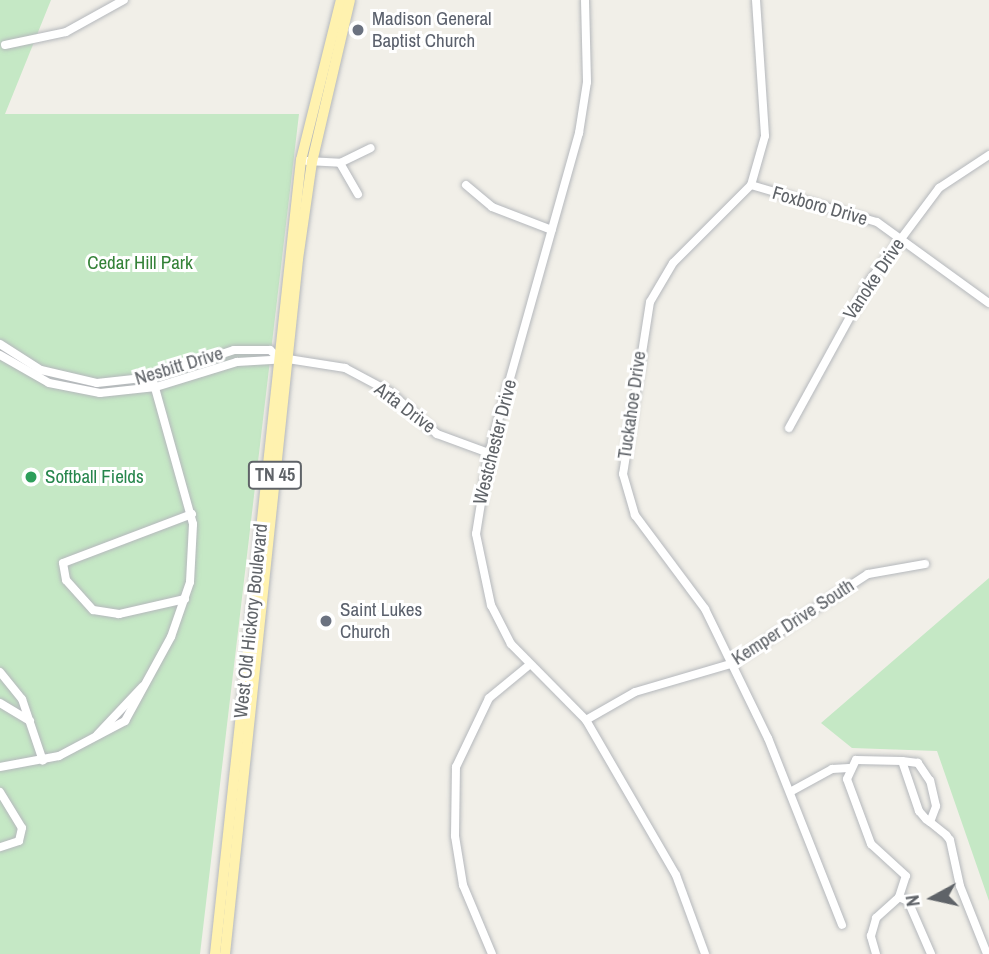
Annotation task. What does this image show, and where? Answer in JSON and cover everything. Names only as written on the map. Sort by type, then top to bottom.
[{"type":"main road","name":"West Old Hickory Boulevard","points":[[215,954],[306,161],[341,0]]},
{"type":"main road","name":"West Old Hickory Boulevard","points":[[306,161],[350,0]]},
{"type":"main road","name":"West Old Hickory Boulevard","points":[[225,954],[284,359]]},
{"type":"street","points":[[5,45],[75,29],[124,0]]},
{"type":"street","name":"Westchester Drive","points":[[585,0],[583,116],[489,453],[478,509],[481,568],[499,620],[528,666],[586,720],[676,875],[705,954]]},
{"type":"street","points":[[751,185],[766,105],[756,0]]},
{"type":"street","points":[[306,161],[340,163],[371,148]]},
{"type":"street","name":"Vanoke Drive","points":[[789,428],[854,303],[900,240],[939,188],[989,155]]},
{"type":"street","points":[[340,163],[358,194]]},
{"type":"street","points":[[466,185],[492,207],[552,230]]},
{"type":"street","name":"Foxboro Drive","points":[[751,185],[877,222],[989,303]]},
{"type":"street","name":"Tuckahoe Drive","points":[[751,185],[673,263],[650,302],[623,446],[635,515],[705,609],[790,792],[842,925]]},
{"type":"street","name":"Nesbitt Drive","points":[[0,344],[30,365],[68,379],[152,377],[223,351],[268,350],[284,359]]},
{"type":"street","name":"Nesbitt Drive","points":[[0,355],[69,389],[115,393],[156,387],[215,365],[284,359]]},
{"type":"street","name":"Arta Drive","points":[[284,359],[345,368],[390,392],[437,434],[489,453]]},
{"type":"street","points":[[0,767],[43,761],[93,740],[153,674],[185,599],[194,559],[192,514],[152,377]]},
{"type":"street","points":[[185,599],[105,614],[76,592],[63,563],[192,514]]},
{"type":"street","name":"Kemper Drive South","points":[[586,720],[635,692],[731,664],[868,574],[925,564]]},
{"type":"street","points":[[492,954],[463,885],[455,836],[456,767],[489,698],[528,666]]},
{"type":"street","points":[[0,672],[34,724],[43,761]]},
{"type":"street","points":[[0,703],[34,724]]},
{"type":"street","points":[[790,792],[832,769],[849,768],[861,760],[918,763],[930,781],[936,806],[930,822]]},
{"type":"street","points":[[902,761],[912,799],[930,822],[950,840],[960,886],[987,954]]},
{"type":"street","points":[[849,768],[867,837],[906,876],[900,897],[876,918],[871,936],[876,954]]},
{"type":"street","points":[[0,792],[22,828],[19,841],[0,847]]},
{"type":"street","points":[[900,897],[908,901],[930,954]]},
{"type":"green space","name":"Cedar Hill Park","points":[[0,0],[51,0],[5,114],[299,114],[200,954],[0,954]]},
{"type":"green space","points":[[989,578],[989,901],[937,751],[852,748],[821,723]]},
{"type":"place","name":"Madison General Baptist Church","points":[[358,30]]},
{"type":"place","name":"Softball Fields","points":[[31,477]]},
{"type":"place","name":"Saint Lukes Church","points":[[326,621]]}]
